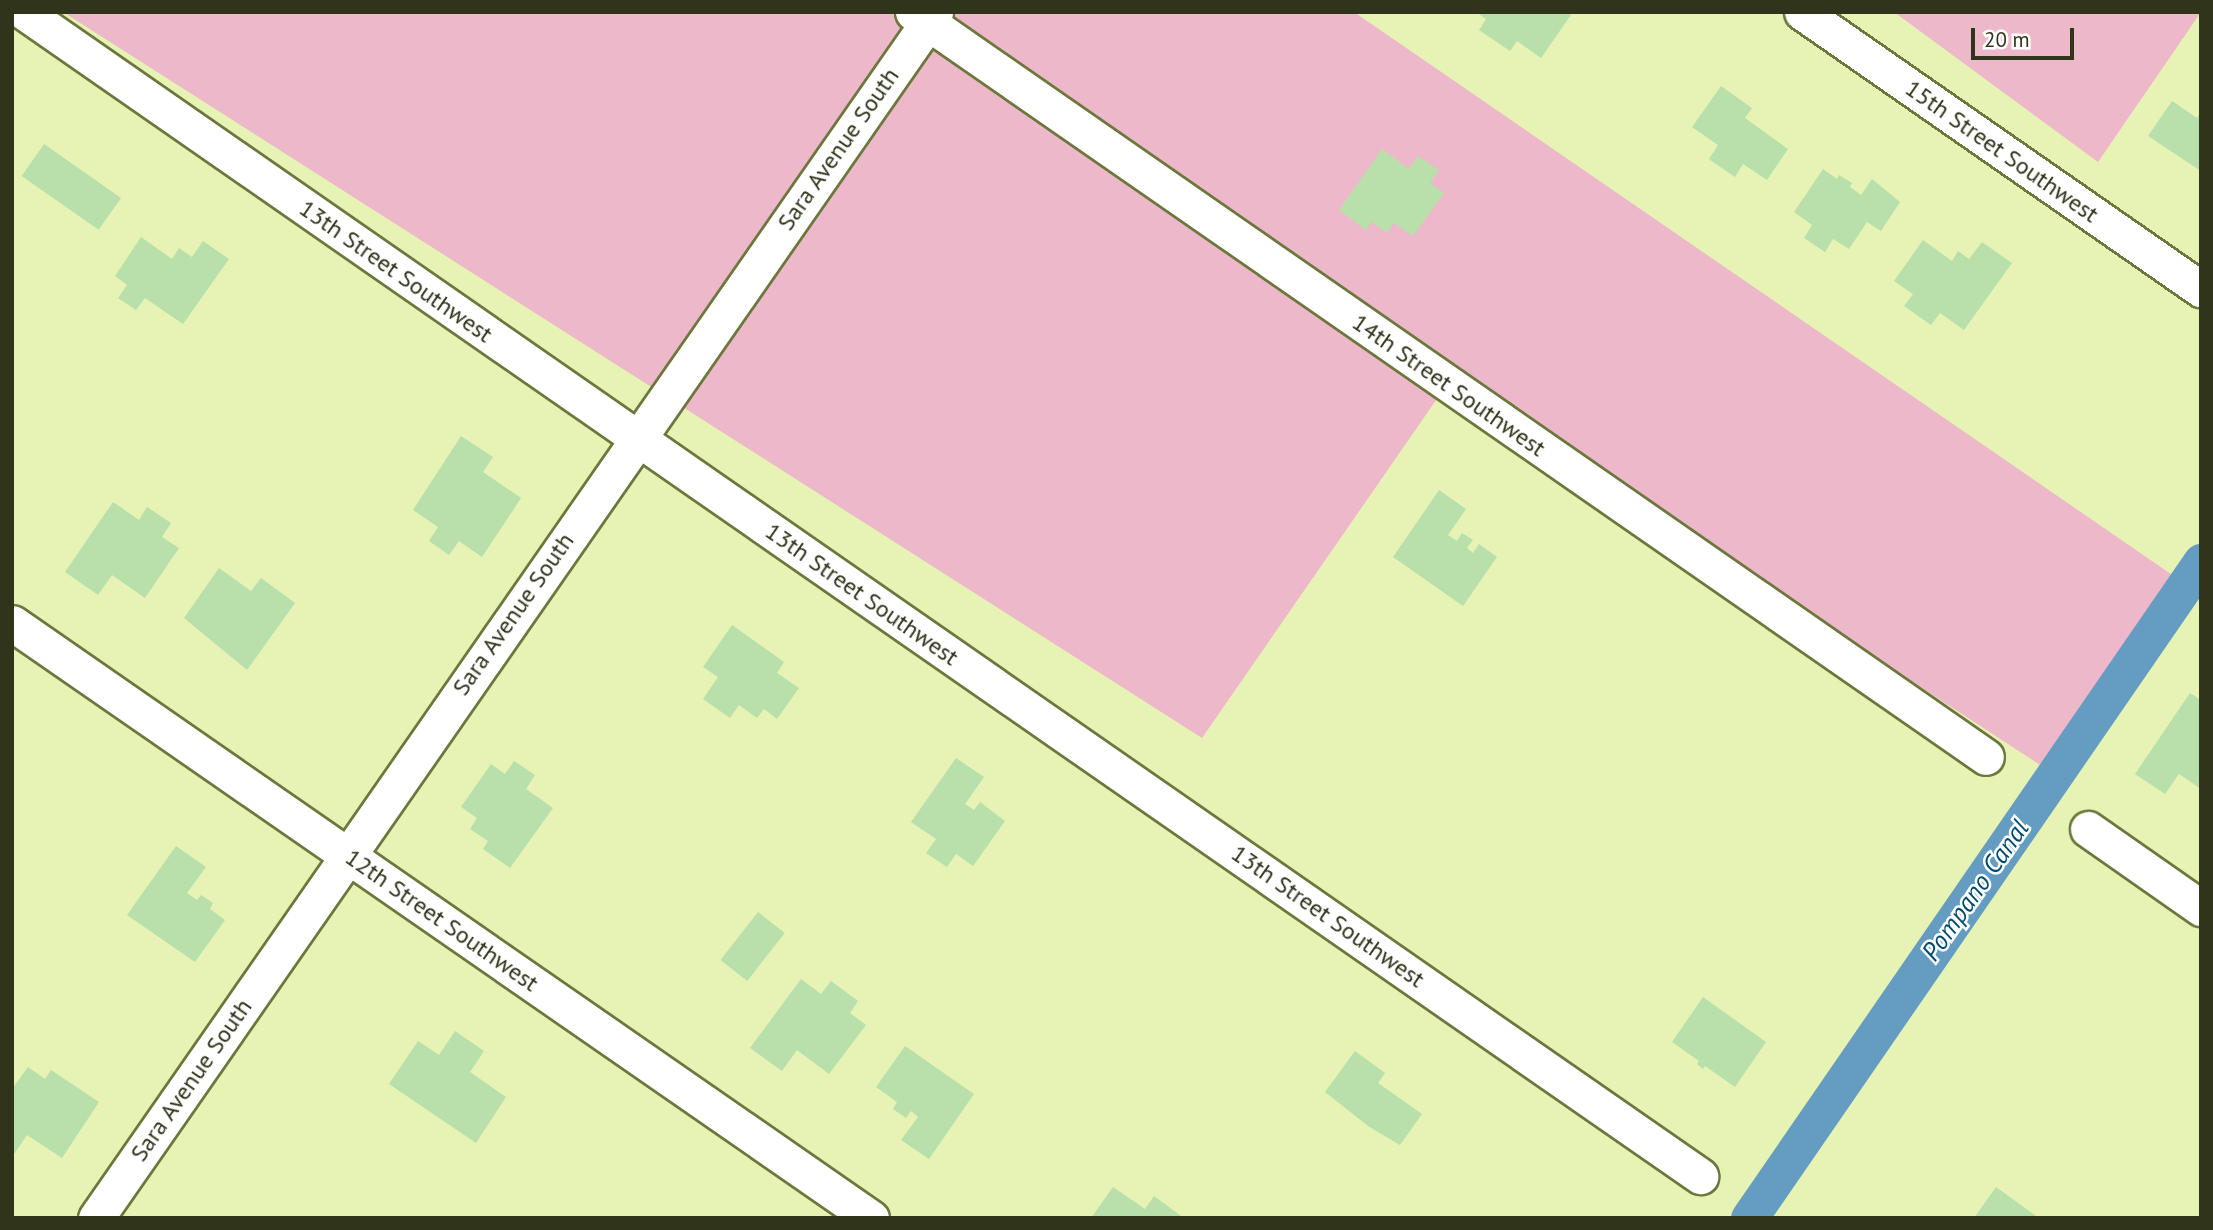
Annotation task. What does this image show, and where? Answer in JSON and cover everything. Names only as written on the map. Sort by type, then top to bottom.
[{"type":"street","name":"13th Street Southwest","points":[[24,12],[1700,1176]]},
{"type":"street","name":"15th Street Southwest","points":[[1802,12],[2201,289]]},
{"type":"street","name":"Sara Avenue South","points":[[96,1218],[925,16]]},
{"type":"street","name":"14th Street Southwest","points":[[925,16],[1986,757]]},
{"type":"street","name":"12th Street Southwest","points":[[12,623],[872,1218]]},
{"type":"street","points":[[2088,829],[2201,908]]},
{"type":"shaded area","points":[[63,12],[895,12],[904,18],[908,12],[1354,12],[2197,592],[2066,782],[1450,380],[1202,738]]},
{"type":"shaded area","points":[[1894,12],[2201,12],[2098,162]]},
{"type":"building","points":[[1476,12],[1573,12],[1541,58],[1517,41],[1510,51],[1479,30],[1486,19]]},
{"type":"building","points":[[1721,86],[1752,108],[1745,118],[1788,149],[1767,180],[1743,164],[1735,177],[1709,159],[1718,145],[1692,127]]},
{"type":"building","points":[[2172,101],[2197,118],[2201,112],[2201,171],[2148,136]]},
{"type":"building","points":[[44,144],[121,198],[99,230],[22,176]]},
{"type":"building","points":[[1382,149],[1409,169],[1418,156],[1439,170],[1430,183],[1444,193],[1413,236],[1394,223],[1387,233],[1372,222],[1366,230],[1339,210]]},
{"type":"building","points":[[1823,169],[1837,179],[1839,175],[1852,183],[1850,187],[1861,195],[1872,179],[1900,202],[1881,231],[1867,222],[1849,249],[1833,239],[1825,252],[1804,238],[1812,225],[1794,212]]},
{"type":"building","points":[[141,237],[172,259],[179,248],[192,257],[203,241],[229,259],[183,324],[145,298],[136,310],[118,298],[127,285],[115,276]]},
{"type":"building","points":[[1923,240],[1952,261],[1958,251],[1969,259],[1982,242],[2012,263],[1964,330],[1940,313],[1931,325],[1904,306],[1913,294],[1894,281]]},
{"type":"building","points":[[461,436],[493,457],[483,472],[521,498],[482,557],[459,541],[449,555],[429,541],[438,527],[413,510]]},
{"type":"building","points":[[1439,490],[1466,509],[1448,535],[1457,541],[1462,533],[1473,540],[1467,548],[1473,553],[1479,544],[1497,557],[1463,606],[1393,557]]},
{"type":"building","points":[[113,502],[139,520],[147,507],[171,523],[162,537],[179,548],[145,598],[112,575],[98,595],[65,572]]},
{"type":"building","points":[[219,568],[251,591],[261,578],[295,603],[247,670],[184,618]]},
{"type":"building","points":[[732,625],[784,662],[777,673],[799,688],[777,719],[764,709],[757,718],[739,705],[730,718],[703,699],[718,677],[703,667]]},
{"type":"building","points":[[2190,693],[2201,700],[2201,789],[2179,774],[2165,794],[2135,774]]},
{"type":"building","points":[[956,758],[984,777],[965,804],[974,810],[980,802],[1005,821],[973,866],[956,854],[947,867],[926,853],[936,839],[911,822]]},
{"type":"building","points":[[514,761],[535,775],[526,789],[553,808],[510,868],[483,849],[488,841],[470,829],[477,818],[461,807],[491,764],[505,774]]},
{"type":"building","points":[[176,846],[206,867],[187,893],[197,900],[201,895],[213,903],[210,909],[225,920],[195,962],[127,915]]},
{"type":"building","points":[[758,912],[785,933],[747,981],[720,960]]},
{"type":"building","points":[[801,979],[821,994],[831,981],[858,1001],[850,1013],[866,1025],[829,1074],[797,1050],[782,1071],[750,1048]]},
{"type":"building","points":[[1703,997],[1766,1042],[1735,1087],[1705,1066],[1703,1069],[1697,1064],[1699,1061],[1672,1042]]},
{"type":"building","points":[[455,1031],[484,1051],[470,1072],[506,1097],[476,1143],[389,1084],[418,1041],[439,1055]]},
{"type":"building","points":[[905,1046],[974,1094],[929,1159],[901,1140],[918,1117],[911,1111],[906,1118],[893,1109],[897,1102],[876,1087]]},
{"type":"building","points":[[1355,1051],[1385,1073],[1378,1083],[1422,1114],[1400,1145],[1368,1126],[1325,1092]]},
{"type":"building","points":[[28,1067],[45,1079],[51,1070],[99,1102],[62,1158],[27,1135],[12,1157],[12,1089]]},
{"type":"building","points":[[1113,1187],[1145,1209],[1154,1196],[1184,1218],[1091,1218]]},
{"type":"building","points":[[1996,1187],[2039,1218],[1974,1218]]},
{"type":"waterway","name":"Pompano Canal","points":[[1749,1218],[2201,562]]}]
